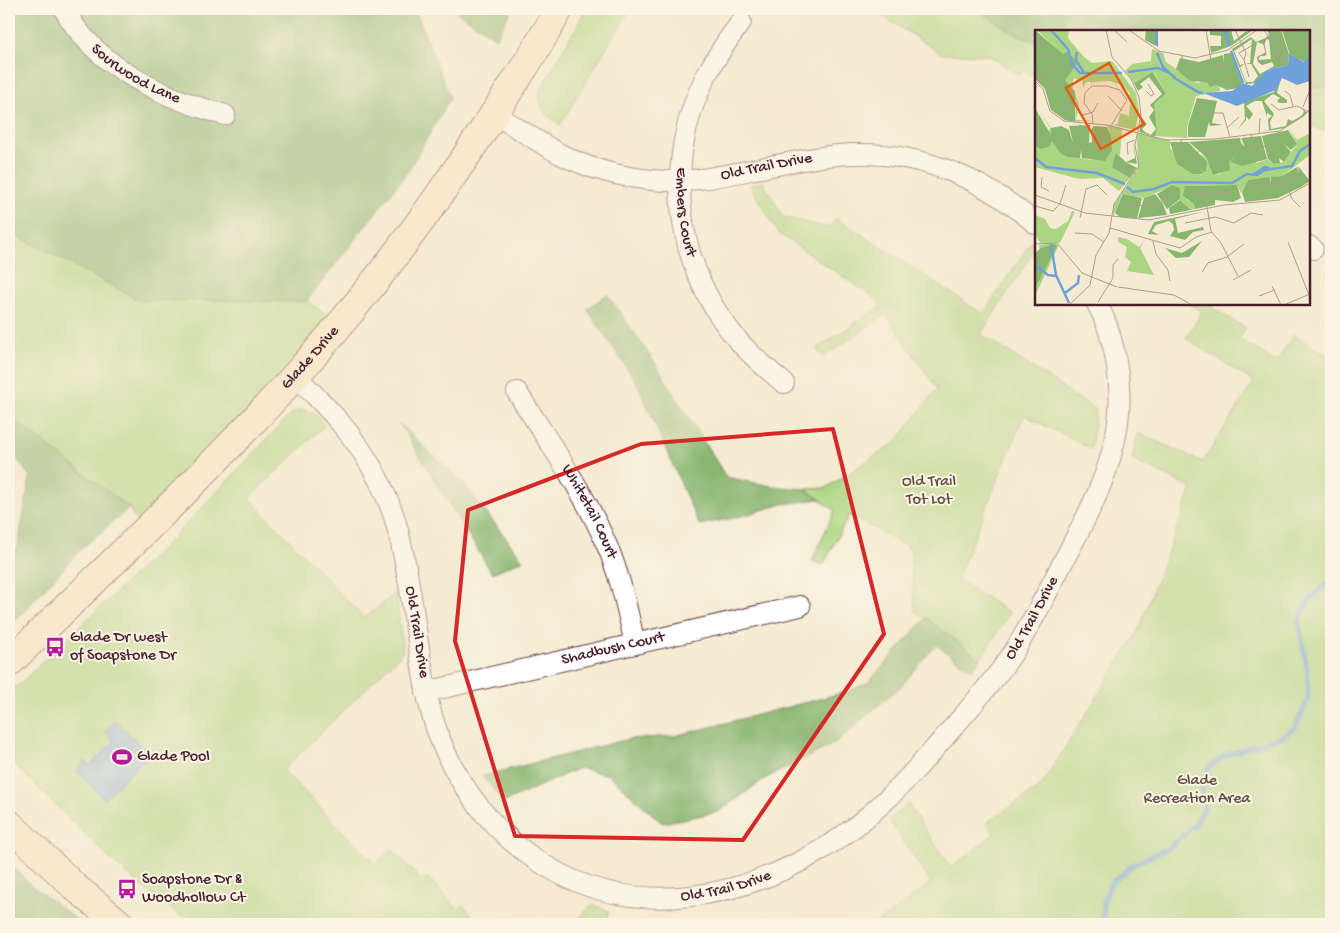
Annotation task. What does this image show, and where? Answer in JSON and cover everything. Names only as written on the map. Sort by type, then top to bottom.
[{"type":"street","name":"Sourwood Lane","points":[[64,9],[84,37],[104,57],[129,75],[162,93],[199,108],[225,115]]},
{"type":"street","name":"Glade Drive","points":[[9,663],[205,473],[296,376],[340,324],[398,253],[452,179],[559,9]]},
{"type":"street","name":"Embers Court","points":[[741,22],[722,47],[706,77],[693,109],[685,140],[679,182],[681,213],[689,248],[700,279],[714,307],[735,337],[759,363],[784,384]]},
{"type":"street","name":"Old Trail Drive","points":[[494,114],[561,154],[590,167],[621,176],[653,180],[679,182],[822,156],[855,154],[891,155],[922,161],[956,172],[985,186],[1015,206],[1035,223]]},
{"type":"street","name":"Old Trail Drive","points":[[296,376],[333,412],[355,440],[374,470],[389,502],[398,530],[411,594],[426,692],[434,724],[447,756],[463,784],[485,815],[506,837],[533,858],[561,875],[591,887],[620,894],[648,898],[675,898],[702,894],[748,883],[785,869],[820,851],[851,831],[881,807],[909,778],[988,687],[1013,654],[1035,617],[1085,521],[1110,460],[1119,418],[1118,373],[1114,348],[1102,311],[1098,305]]},
{"type":"street","name":"Whitetail Court","points":[[517,392],[588,504],[606,542],[619,578],[635,644]]},
{"type":"street","name":"Shadbush Court","points":[[426,692],[800,606]]},
{"type":"street","points":[[9,824],[75,887],[120,924]]},
{"type":"highlighted area","points":[[833,429],[884,634],[743,840],[515,836],[455,641],[468,510],[641,444]]},
{"type":"green space","points":[[9,9],[415,9],[450,98],[408,171],[307,301],[139,300],[9,231]]},
{"type":"green space","points":[[453,9],[512,9],[496,38]]},
{"type":"green space","points":[[586,9],[630,9],[560,125],[544,111],[540,102],[540,91]]},
{"type":"green space","points":[[872,9],[977,9],[1012,32],[1035,42],[1035,78],[1023,70],[1020,75],[988,55],[942,54]]},
{"type":"green space","points":[[977,9],[1331,9],[1331,85],[1310,89],[1310,30],[1035,30],[1035,42],[1012,32]]},
{"type":"green space","points":[[1331,85],[1331,119],[1323,132],[1310,124],[1310,89]]},
{"type":"green space","name":"Old Trail Tot Lot","points":[[763,182],[783,217],[829,228],[836,218],[983,314],[1033,239],[1035,241],[1035,250],[981,334],[1096,410],[1091,449],[1024,415],[957,579],[1010,613],[980,659],[915,611],[910,548],[849,515],[823,565],[812,561],[835,510],[805,489],[826,488],[895,443],[937,389],[886,314],[823,357],[816,349],[881,306],[875,298],[778,233],[750,185]]},
{"type":"green space","points":[[9,231],[139,300],[307,301],[340,324],[143,533],[129,508],[9,416]]},
{"type":"green space","points":[[607,294],[655,363],[726,477],[771,486],[805,489],[820,499],[783,504],[734,518],[699,525],[637,383],[587,309]]},
{"type":"green space","name":"Glade Recreation Area","points":[[1192,305],[1214,305],[1212,308],[1246,328],[1239,339],[1277,362],[1293,335],[1331,358],[1331,924],[876,924],[931,883],[889,820],[908,804],[951,868],[994,834],[986,823],[1041,786],[1137,633],[1192,488],[1132,460],[1138,433],[1203,462],[1254,382],[1186,338],[1202,312]]},
{"type":"green space","points":[[299,410],[311,412],[325,425],[249,498],[364,618],[396,593],[403,652],[283,770],[375,864],[392,849],[422,881],[427,877],[458,909],[463,905],[480,924],[192,924],[145,889],[110,859],[9,759],[9,694],[173,538],[291,414]]},
{"type":"green space","points":[[9,416],[129,508],[80,550],[9,627],[9,566],[18,546],[30,477],[9,447]]},
{"type":"green space","points":[[399,423],[464,484],[523,560],[492,573]]},
{"type":"green space","points":[[926,618],[980,659],[972,670],[936,645],[901,686],[834,744],[766,778],[718,812],[662,823],[609,775],[579,768],[505,802],[482,776],[629,739],[675,736],[846,692],[868,683]]},
{"type":"green space","points":[[9,862],[32,886],[83,924],[9,924]]},
{"type":"green space","points":[[592,905],[609,911],[606,924],[574,924]]},
{"type":"water","name":"Glade Pool","points":[[116,720],[150,754],[104,799],[76,771],[85,761],[90,765],[114,741],[105,731]]},
{"type":"waterway","points":[[1104,924],[1103,902],[1112,882],[1134,864],[1170,847],[1194,826],[1204,809],[1202,785],[1208,768],[1226,755],[1281,737],[1295,728],[1308,700],[1308,676],[1299,622],[1306,605],[1319,590],[1331,582]]},
{"type":"place","name":"Glade Dr west of Soapstone Dr","points":[[55,647]]},
{"type":"place","name":"Glade Pool","points":[[122,757]]},
{"type":"place","name":"Soapstone Dr & Woodhollow Ct","points":[[127,889]]}]
